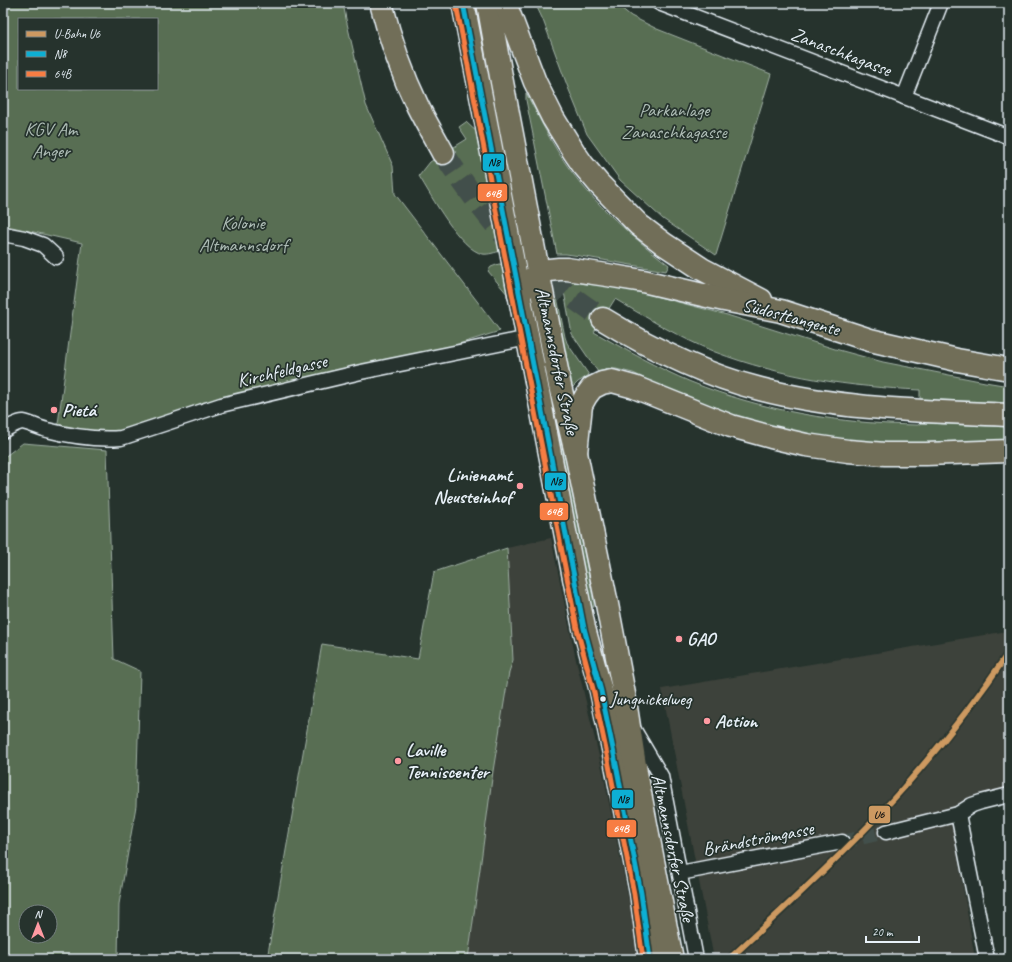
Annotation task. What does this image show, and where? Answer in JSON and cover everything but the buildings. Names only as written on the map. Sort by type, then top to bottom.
[{"type":"main road","points":[[381,3],[401,67],[418,107],[443,153]]},
{"type":"main road","name":"Altmannsdorfer Straße","points":[[462,3],[584,628],[601,691],[612,743],[641,893],[650,959]]},
{"type":"main road","name":"Altmannsdorfer Straße","points":[[488,3],[560,386],[576,453],[606,599],[624,694],[637,780],[672,959]]},
{"type":"main road","points":[[505,3],[535,82],[553,118],[583,165],[599,184],[639,225],[675,252],[702,269],[781,311]]},
{"type":"main road","name":"Südosttangente","points":[[538,274],[554,269],[571,270],[644,282],[781,311],[870,340],[957,360],[1009,369]]},
{"type":"main road","points":[[519,295],[529,282],[538,274]]},
{"type":"main road","points":[[603,319],[630,336],[667,355],[706,372],[759,389],[801,398],[870,408],[1009,415]]},
{"type":"main road","points":[[576,453],[581,405],[583,400],[597,385],[612,381],[634,387],[731,426],[806,445],[848,451],[885,454],[1009,451]]},
{"type":"street","name":"Zanaschkagasse","points":[[659,3],[1009,137]]},
{"type":"street","points":[[904,97],[941,3]]},
{"type":"street","points":[[3,234],[24,238],[43,245],[56,257]]},
{"type":"street","name":"Kirchfeldgasse","points":[[3,431],[22,422],[47,430],[89,438],[121,438],[221,405],[361,372],[528,338]]},
{"type":"street","name":"Altmannsdorfer Straße","points":[[627,719],[661,776],[696,959]]},
{"type":"street","points":[[886,832],[958,814],[972,805],[1009,795]]},
{"type":"street","points":[[958,814],[987,959]]},
{"type":"street","name":"Brändströmgasse","points":[[680,873],[842,842]]},
{"type":"shaded area","points":[[551,538],[576,660],[603,773],[641,959],[468,959],[493,771],[509,672],[513,660],[507,548]]},
{"type":"shaded area","points":[[1008,631],[1009,792],[950,809],[975,959],[714,959],[662,689]]},
{"type":"green space","name":"Kolonie Altmannsdorf","points":[[3,3],[343,3],[366,105],[393,166],[395,194],[500,331],[433,352],[209,402],[203,402],[202,404],[150,424],[119,433],[100,433],[75,429],[58,424],[82,243],[3,225]]},
{"type":"green space","name":"Parkanlage Zanaschkagasse","points":[[535,3],[615,3],[631,16],[657,29],[771,74],[716,255],[663,219],[620,180],[587,134]]},
{"type":"green space","points":[[526,93],[554,145],[581,184],[623,227],[669,265],[666,271],[580,256],[557,254],[526,100]]},
{"type":"green space","points":[[466,122],[479,134],[501,251],[490,254],[483,254],[474,250],[465,243],[438,208],[419,176],[430,162],[467,139],[459,127]]},
{"type":"green space","points":[[499,264],[504,265],[510,295],[508,295],[488,271],[491,267]]},
{"type":"green space","points":[[562,281],[640,292],[727,315],[835,349],[883,362],[1009,386],[1009,403],[920,399],[920,390],[894,389],[842,383],[790,374],[740,361],[715,352],[664,327],[615,299],[594,332],[678,377],[746,401],[803,414],[860,422],[1009,427],[1009,442],[890,444],[818,438],[741,419],[673,392],[633,373],[616,369],[608,369],[598,372],[572,334]]},
{"type":"green space","points":[[551,288],[556,292],[567,343],[589,375],[573,387],[571,387]]},
{"type":"green space","points":[[534,317],[537,317],[545,353],[594,604],[593,608],[591,608]]},
{"type":"green space","points":[[23,443],[107,450],[114,659],[140,671],[136,806],[119,904],[118,959],[3,959],[3,458]]},
{"type":"green space","name":"Laville Tenniscenter","points":[[507,548],[513,660],[509,672],[493,771],[468,959],[267,959],[322,644],[418,659],[434,572]]},
{"type":"tunnel","points":[[443,153],[477,201],[514,246],[549,279],[603,319]]},
{"type":"tunnel","points":[[842,842],[886,832]]},
{"type":"metro line","name":"U6","points":[[729,959],[822,872],[876,818],[946,738],[1009,652]]},
{"type":"transit line","name":"N8","points":[[463,3],[584,628],[601,691],[613,749],[641,893],[650,959]]},
{"type":"transit line","name":"64B","points":[[456,4],[577,629],[594,693],[606,750],[634,894],[643,959]]},
{"type":"place","name":"Pietá","points":[[54,410]]},
{"type":"place","name":"Linienamt Neusteinhof","points":[[520,486]]},
{"type":"place","name":"GAO","points":[[679,639]]},
{"type":"place","name":"Jungnickelweg","points":[[603,699]]},
{"type":"place","name":"Action","points":[[707,721]]},
{"type":"place","name":"Laville Tenniscenter","points":[[398,761]]},
{"type":"park label","name":"KGV Am Anger","points":[[51,140]]}]
